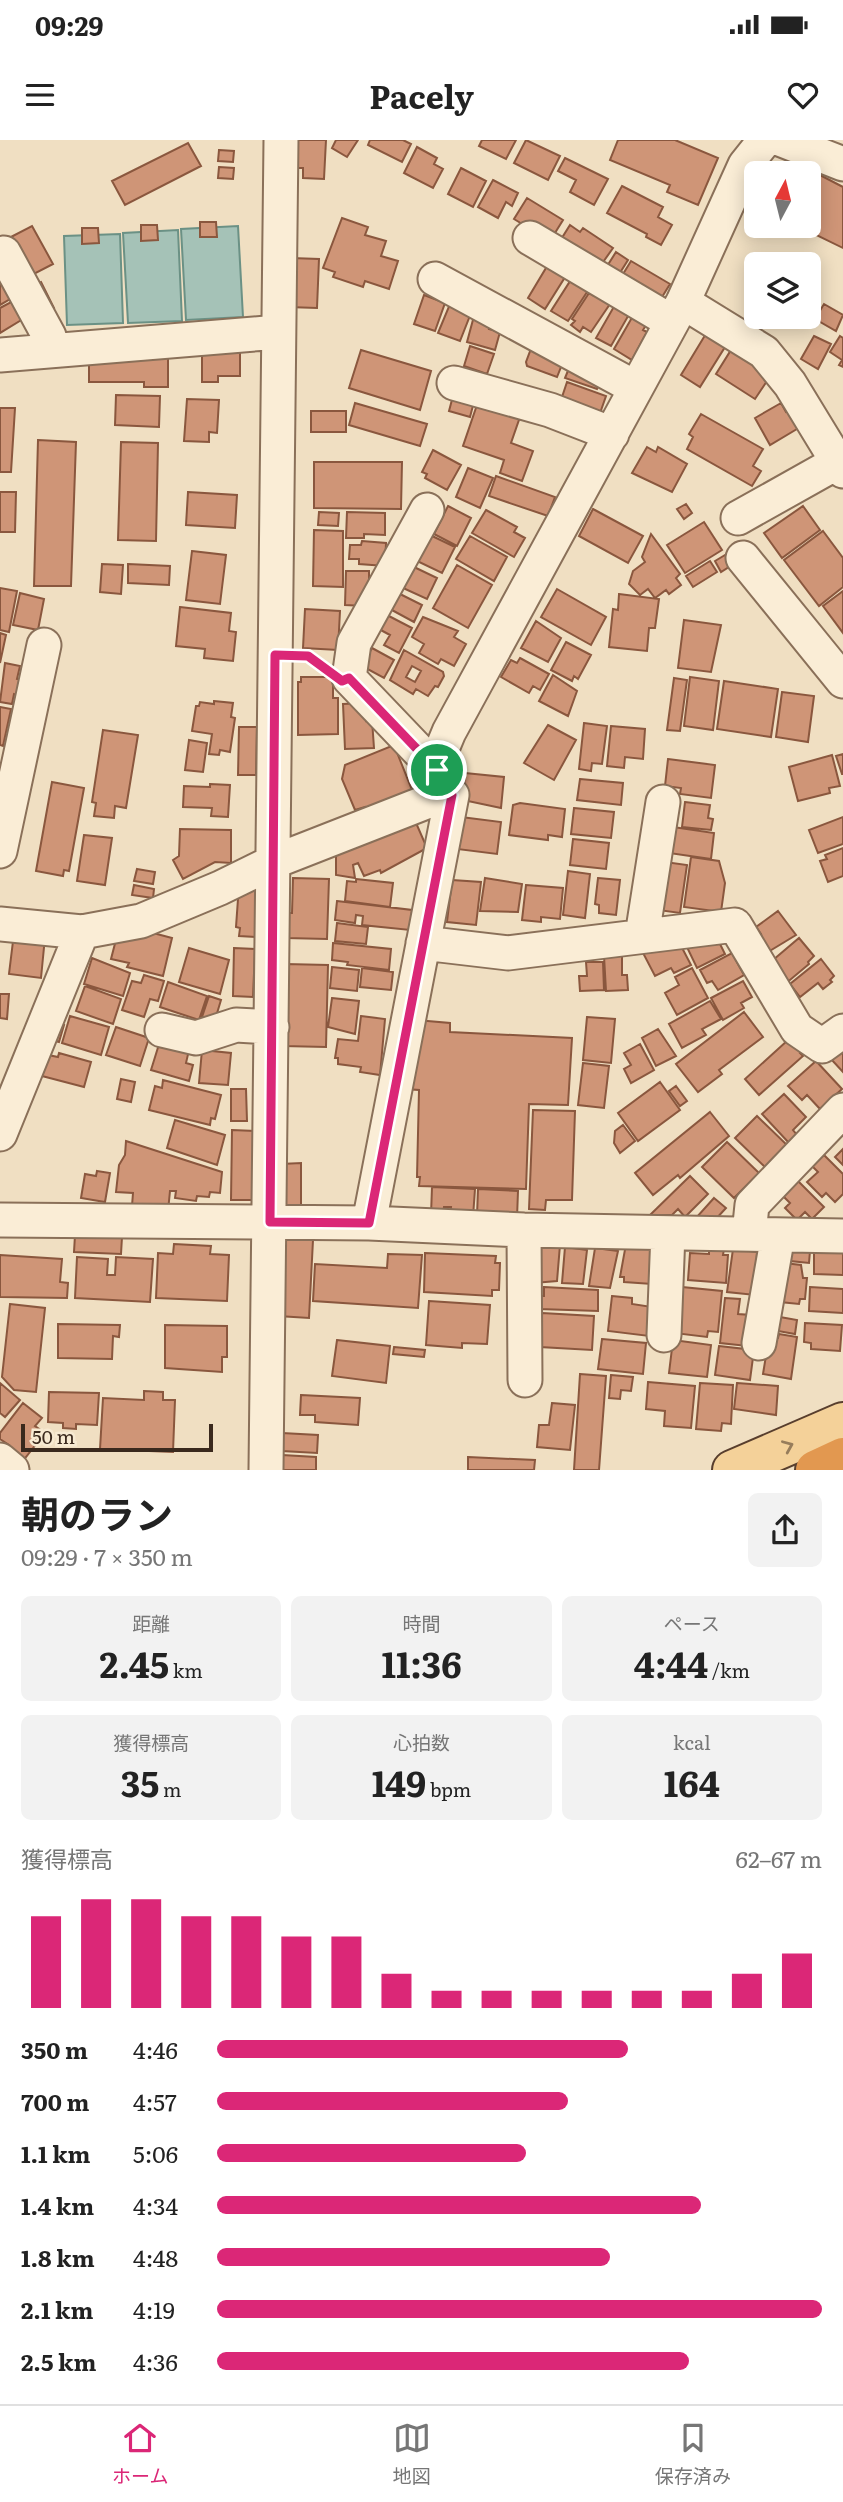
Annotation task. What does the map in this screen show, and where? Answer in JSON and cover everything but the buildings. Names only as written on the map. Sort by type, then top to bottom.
[{"type":"highway","points":[[815,1469],[843,1457]]},
{"type":"main road","points":[[732,1469],[843,1422]]},
{"type":"street","points":[[266,1469],[281,140]]},
{"type":"street","points":[[0,925],[82,932],[141,921],[220,888],[273,862],[434,799],[439,756],[449,732],[678,312],[745,165],[765,140]]},
{"type":"street","points":[[782,140],[843,164]]},
{"type":"street","points":[[530,238],[764,352],[790,384],[840,467],[738,518]]},
{"type":"street","points":[[4,253],[50,336],[52,350]]},
{"type":"street","points":[[435,279],[636,388]]},
{"type":"street","points":[[0,355],[278,332]]},
{"type":"street","points":[[454,383],[550,410],[612,433]]},
{"type":"street","points":[[369,1223],[452,795],[437,774],[349,678],[354,643],[427,510]]},
{"type":"street","points":[[743,558],[843,681]]},
{"type":"street","points":[[0,851],[44,645]]},
{"type":"street","points":[[642,936],[663,802]]},
{"type":"street","points":[[423,943],[508,953],[735,925],[797,1029],[822,1046],[843,1031]]},
{"type":"street","points":[[0,1134],[82,932]]},
{"type":"street","points":[[162,1030],[196,1038],[236,1025],[272,1027]]},
{"type":"street","points":[[759,1343],[763,1235],[752,1205],[843,1110]]},
{"type":"street","points":[[0,1220],[369,1223],[524,1230],[843,1236]]},
{"type":"street","points":[[524,1230],[525,1380]]},
{"type":"street","points":[[664,1335],[668,1233]]},
{"type":"street","points":[[0,1460],[12,1469]]},
{"type":"path","points":[[275,655],[308,656],[342,681],[349,678]]},
{"type":"shaded area","points":[[238,226],[243,317],[186,320],[181,229]]},
{"type":"shaded area","points":[[178,230],[182,321],[128,323],[123,233]]},
{"type":"shaded area","points":[[120,234],[123,323],[67,325],[64,236]]},
{"type":"route","points":[[275,655],[308,656],[342,681],[349,678],[437,770],[436,778],[452,795],[369,1223],[270,1222],[275,655]]}]
